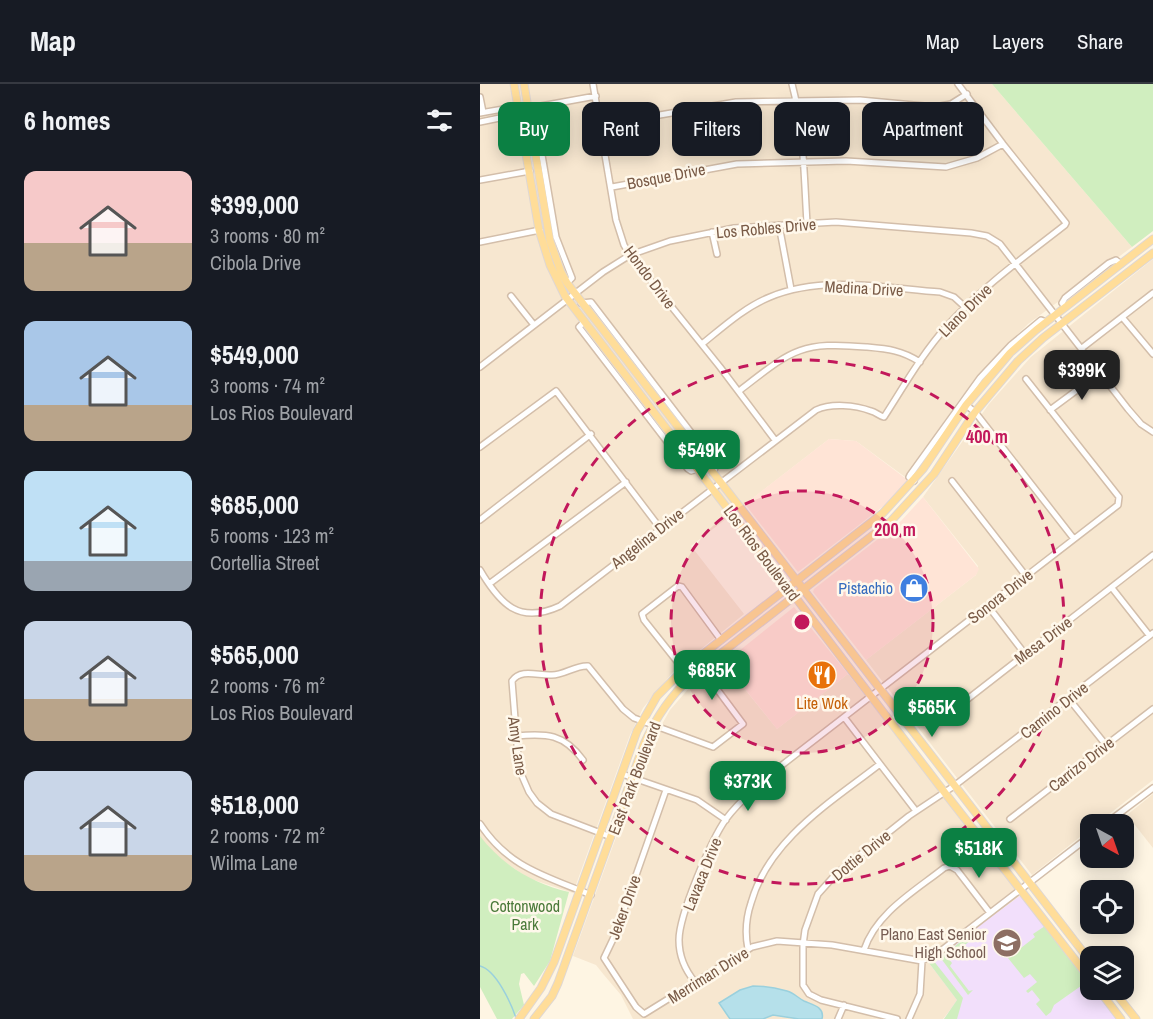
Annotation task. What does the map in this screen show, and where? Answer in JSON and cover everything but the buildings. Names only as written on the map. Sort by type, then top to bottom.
[{"type":"main road","name":"Los Rios Boulevard","points":[[514,84],[517,102]]},
{"type":"main road","name":"Los Rios Boulevard","points":[[524,84],[527,102]]},
{"type":"main road","name":"Los Rios Boulevard","points":[[527,156],[538,230],[550,265],[568,299],[945,793],[1080,965]]},
{"type":"main road","name":"Los Rios Boulevard","points":[[536,156],[548,228],[555,255],[567,283],[581,303],[606,330],[713,473],[1080,948]]},
{"type":"main road","name":"East Park Boulevard","points":[[519,1019],[533,1002],[554,962],[641,722],[657,696],[683,669],[883,513],[914,481],[945,439],[966,405],[999,365],[1046,322],[1153,239]]},
{"type":"main road","name":"East Park Boulevard","points":[[536,1017],[552,996],[562,974],[653,725],[673,695],[728,648],[891,521],[934,474],[975,412],[1018,361],[1043,338],[1153,253]]},
{"type":"main road","points":[[883,513],[891,521]]},
{"type":"main road","points":[[746,532],[755,527]]},
{"type":"main road","points":[[721,640],[728,648]]},
{"type":"main road","points":[[840,655],[848,648]]},
{"type":"main road","points":[[1045,921],[1054,920],[1070,936]]},
{"type":"main road","points":[[1107,1000],[1121,1019]]},
{"type":"main road","points":[[1121,1000],[1136,1019]]},
{"type":"street","name":"Hondo Drive","points":[[593,84],[597,102]]},
{"type":"street","points":[[792,84],[797,101],[804,161],[807,223]]},
{"type":"street","points":[[958,84],[1003,144]]},
{"type":"street","points":[[660,115],[736,102],[860,100],[935,107],[951,104],[967,94]]},
{"type":"street","points":[[562,102],[596,96]]},
{"type":"street","points":[[480,97],[482,113],[498,110]]},
{"type":"street","points":[[480,122],[498,118]]},
{"type":"street","name":"Bosque Drive","points":[[612,187],[720,166],[846,161],[946,167],[974,160],[1003,144]]},
{"type":"street","name":"Llano Drive","points":[[884,417],[901,388],[946,327],[965,307],[1066,223],[1003,144]]},
{"type":"street","name":"Los Rios Boulevard","points":[[542,156],[556,237],[572,278],[567,283]]},
{"type":"street","name":"Hondo Drive","points":[[606,156],[615,220],[624,245],[775,440]]},
{"type":"street","points":[[480,180],[538,170]]},
{"type":"street","name":"Los Robles Drive","points":[[481,365],[630,255],[670,241],[734,228],[836,222],[971,232],[994,239],[1016,263],[1141,424],[1153,432]]},
{"type":"street","points":[[779,225],[791,289]]},
{"type":"street","points":[[480,242],[548,228]]},
{"type":"street","points":[[712,232],[717,254]]},
{"type":"street","name":"Medina Drive","points":[[702,344],[755,304],[791,289],[825,284],[940,292],[954,297],[965,307]]},
{"type":"street","points":[[1082,348],[1153,293]]},
{"type":"street","points":[[512,296],[534,325]]},
{"type":"street","points":[[1122,317],[1153,354]]},
{"type":"street","name":"East Park Boulevard","points":[[914,481],[909,477],[910,475],[980,378],[1027,329],[1041,320],[1046,322]]},
{"type":"street","points":[[739,391],[783,357],[807,347],[834,344],[900,351],[920,362]]},
{"type":"street","points":[[1026,379],[1050,410],[1100,373]]},
{"type":"street","points":[[480,447],[556,391],[591,434],[660,528]]},
{"type":"street","name":"Angelina Drive","points":[[489,584],[504,603],[531,614],[542,613],[560,606],[816,410],[830,405],[868,410],[884,417]]},
{"type":"street","points":[[966,405],[975,412],[1074,539]]},
{"type":"street","name":"Sonora Drive","points":[[879,689],[1118,505],[1119,497],[1050,410]]},
{"type":"street","points":[[480,520],[591,434]]},
{"type":"street","points":[[952,481],[1026,576]]},
{"type":"street","points":[[480,570],[489,584],[626,482]]},
{"type":"street","name":"Mesa Drive","points":[[933,726],[1153,555]]},
{"type":"street","points":[[683,669],[644,620],[642,614],[678,586],[721,640]]},
{"type":"street","points":[[1112,588],[1151,634]]},
{"type":"street","points":[[987,606],[1025,654]]},
{"type":"street","name":"Camino Drive","points":[[954,786],[1151,634]]},
{"type":"street","name":"Amy Lane","points":[[611,837],[556,817],[537,803],[525,785],[521,774],[511,686],[515,676],[528,673],[560,675],[583,665],[588,666],[623,709],[641,722]]},
{"type":"street","points":[[641,722],[713,747],[743,724],[702,669]]},
{"type":"street","name":"Lavaca Drive","points":[[695,982],[681,956],[680,929],[706,856],[726,820],[764,779],[879,689]]},
{"type":"street","points":[[1069,699],[1106,745]]},
{"type":"street","name":"Carrizo Drive","points":[[1010,819],[1153,710]]},
{"type":"street","points":[[844,717],[916,812]]},
{"type":"street","points":[[516,736],[538,734],[555,737],[571,747],[583,760]]},
{"type":"street","points":[[748,949],[746,933],[749,909],[759,878],[767,864],[789,838],[880,764]]},
{"type":"street","points":[[621,774],[697,800],[726,820]]},
{"type":"street","name":"Dottie Drive","points":[[844,1005],[821,1000],[810,994],[804,985],[803,945],[809,918],[818,894],[826,883],[916,812],[954,786]]},
{"type":"street","points":[[1119,814],[1153,788]]},
{"type":"street","name":"Jeker Drive","points":[[644,1014],[636,1007],[604,958],[615,935],[666,790]]},
{"type":"street","points":[[480,824],[510,858],[538,875],[591,895]]},
{"type":"street","points":[[909,1019],[920,994],[922,961],[942,950],[1080,844]]},
{"type":"street","points":[[864,950],[869,936],[880,921],[944,868],[950,866],[957,870],[990,913]]},
{"type":"street","name":"Merriman Drive","points":[[644,1014],[748,949],[763,943],[777,941],[803,945],[832,945],[922,961]]},
{"type":"street","points":[[838,1019],[844,1005],[897,1019]]},
{"type":"shaded area","points":[[480,84],[992,84],[1132,247],[1028,324],[988,364],[959,400],[905,477],[856,441],[829,439],[691,546],[744,614],[673,672],[643,708],[630,735],[573,893],[528,878],[502,860],[480,837]]},
{"type":"shaded area","points":[[1153,259],[1153,780],[1109,814],[1080,814],[1080,837],[1032,875],[866,660],[976,575],[978,566],[923,497],[989,404],[1031,357]]},
{"type":"shaded area","points":[[829,439],[856,441],[909,481],[890,501],[798,572],[745,504]]},
{"type":"shaded area","points":[[923,497],[979,569],[976,575],[866,660],[813,592],[814,589],[901,521]]},
{"type":"shaded area","points":[[794,607],[848,674],[777,729],[724,663]]},
{"type":"shaded area","points":[[722,661],[777,729],[848,674],[1021,895],[929,963],[958,1000],[943,1019],[633,1019],[621,995],[596,965],[573,956],[648,749],[670,710],[697,679]]},
{"type":"shaded area","points":[[1153,794],[1153,848],[1134,824],[1134,814],[1128,814]]},
{"type":"shaded area","name":"Plano East Senior High School","points":[[1021,895],[1080,972],[1080,1000],[1102,1000],[1117,1019],[944,1019],[957,1000],[929,963]]},
{"type":"green space","points":[[992,84],[1153,84],[1153,231],[1132,247]]},
{"type":"green space","name":"Cottonwood Park","points":[[480,836],[498,856],[520,872],[543,884],[569,892],[550,961],[534,986],[524,973],[521,974],[519,984],[524,1005],[512,1019],[497,1019],[480,987]]},
{"type":"green space","points":[[1045,926],[1080,971],[1080,987],[1054,1005],[1046,1016],[1036,1004],[1040,1000],[1032,990],[1028,993],[1026,991],[1037,982],[1030,974],[1024,978],[1008,958],[1035,937],[1033,934]]},
{"type":"green space","points":[[975,931],[979,934],[948,958],[952,963],[950,966],[969,991],[973,990],[968,995],[940,957]]},
{"type":"green space","points":[[933,960],[963,998],[957,1019],[944,1019],[957,1000],[929,963]]},
{"type":"water","points":[[753,986],[770,987],[789,992],[818,1007],[822,1012],[822,1019],[799,1019],[773,1015],[763,1019],[730,1019],[719,1003],[740,990]]},
{"type":"waterway","points":[[480,966],[497,980],[516,1018]]},
{"type":"place","name":"Pistachio","points":[[914,588]]},
{"type":"place","name":"Lite Wok","points":[[822,675]]},
{"type":"place","name":"Plano East Senior High School","points":[[1007,943]]}]
